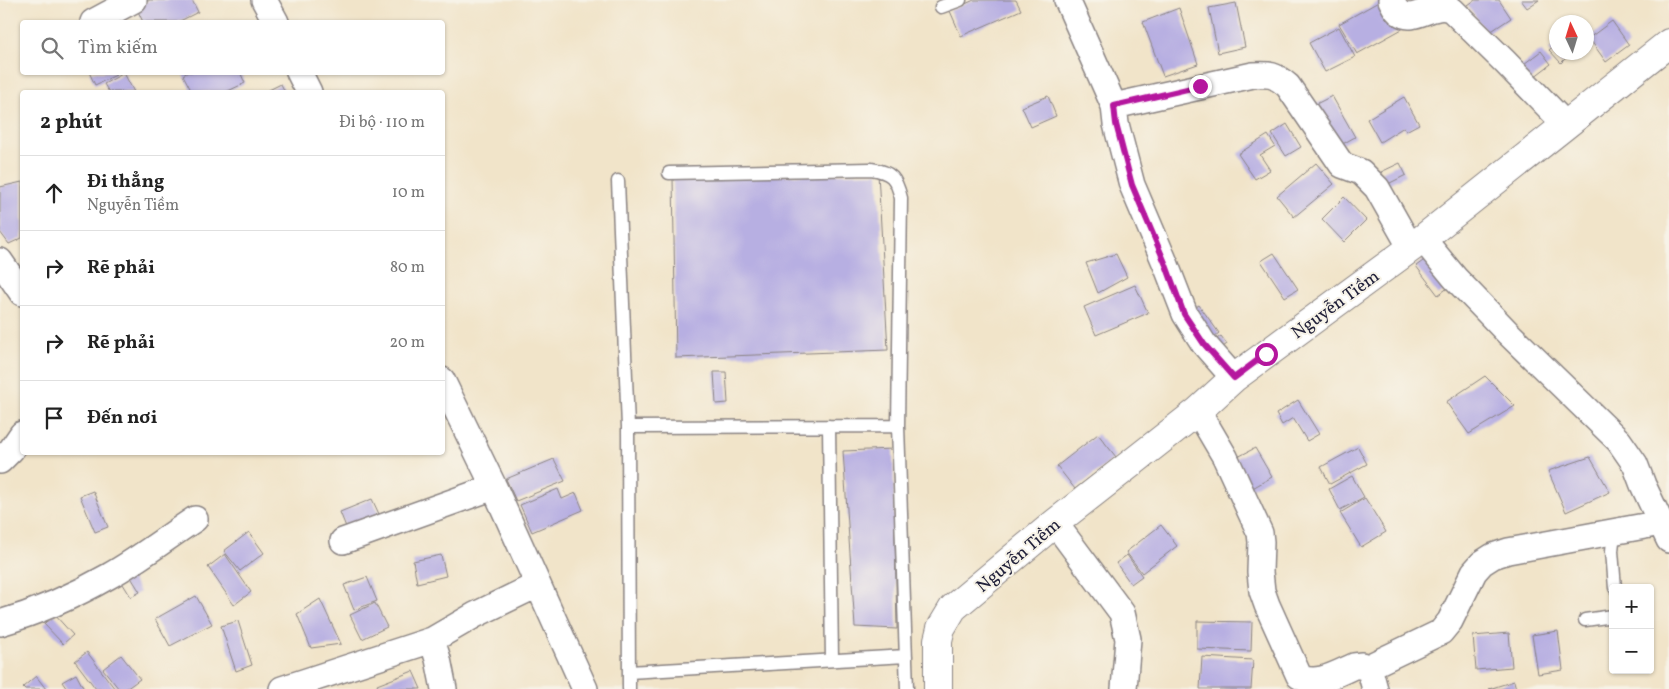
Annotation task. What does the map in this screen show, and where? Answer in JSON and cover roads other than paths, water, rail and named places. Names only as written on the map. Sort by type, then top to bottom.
[{"type":"street","points":[[97,20],[134,0]]},
{"type":"street","points":[[264,0],[275,20]]},
{"type":"street","points":[[1067,0],[1114,106],[1116,124],[1132,185],[1166,265],[1184,314],[1204,344],[1234,378]]},
{"type":"street","points":[[1391,0],[1398,13],[1406,16],[1437,7],[1446,7],[1452,10],[1566,125]]},
{"type":"street","name":"Nguyễn Tiềm","points":[[938,689],[938,640],[941,628],[953,608],[1055,523],[1198,411],[1234,378],[1417,243],[1669,42]]},
{"type":"street","points":[[1114,106],[1253,75],[1268,74],[1278,77],[1288,86],[1342,165],[1361,172],[1377,188],[1417,243],[1455,278],[1508,333],[1619,441],[1635,464],[1665,531],[1614,532],[1508,551],[1492,556],[1474,572],[1450,621],[1440,632],[1370,678],[1362,665],[1312,681],[1304,680],[1299,676],[1262,591],[1260,533],[1225,457],[1198,411]]},
{"type":"street","points":[[300,75],[307,90]]},
{"type":"street","points":[[0,262],[20,290]]},
{"type":"street","points":[[445,386],[494,488],[585,689]]},
{"type":"street","points":[[0,461],[20,437]]},
{"type":"street","points":[[343,541],[494,488]]},
{"type":"street","points":[[0,623],[26,616],[110,576],[195,519]]},
{"type":"street","points":[[1055,523],[1122,613],[1128,639],[1124,689]]},
{"type":"street","points":[[282,689],[432,640],[475,615],[537,585]]},
{"type":"street","points":[[432,640],[444,689]]},
{"type":"lane","points":[[941,7],[960,0]]},
{"type":"lane","points":[[669,173],[871,169],[883,171],[892,176],[898,184],[901,198],[898,426],[907,689]]},
{"type":"lane","points":[[618,181],[628,427],[629,689]]},
{"type":"lane","points":[[829,426],[832,660]]},
{"type":"lane","points":[[628,427],[898,426]]},
{"type":"lane","points":[[1614,532],[1612,551],[1615,584]]},
{"type":"lane","points":[[1585,620],[1609,617]]},
{"type":"lane","points":[[629,672],[906,656]]}]
